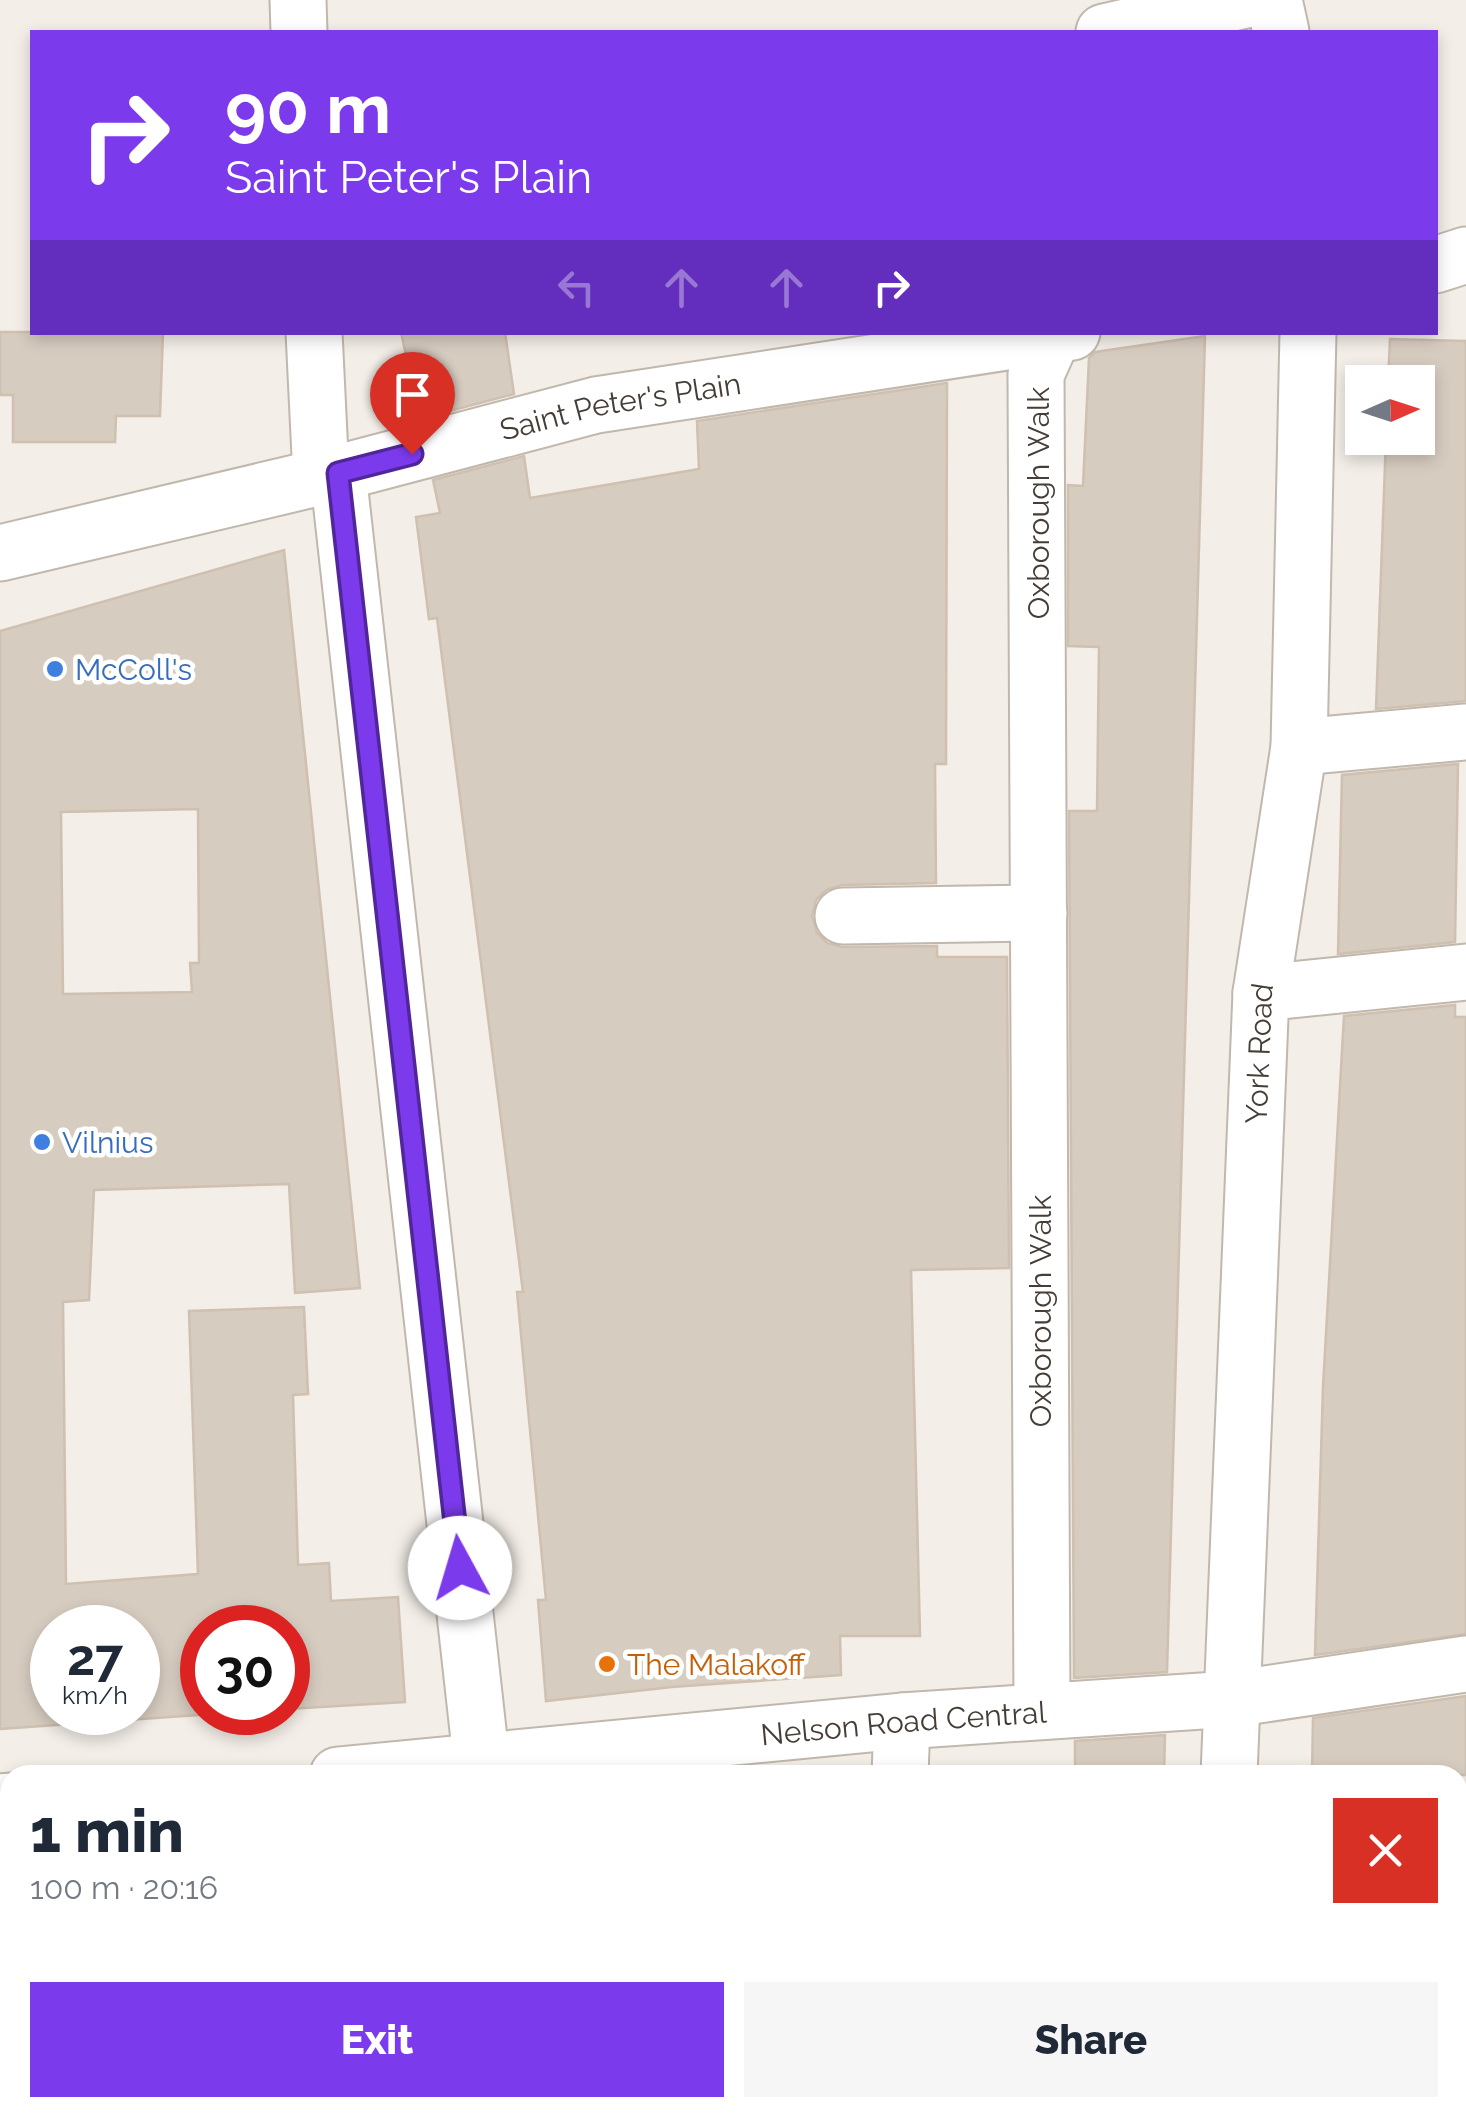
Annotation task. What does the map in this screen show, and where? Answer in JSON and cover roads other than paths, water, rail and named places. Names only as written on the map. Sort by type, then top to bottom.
[{"type":"street","points":[[298,0],[300,30]]},
{"type":"street","points":[[1113,30],[1246,0]]},
{"type":"street","points":[[1274,0],[1281,30]]},
{"type":"street","points":[[1438,265],[1466,255]]},
{"type":"street","points":[[314,335],[482,1765]]},
{"type":"street","name":"Saint Peter's Plain","points":[[0,553],[330,475],[596,405],[1055,335]]},
{"type":"street","name":"Oxborough Walk","points":[[1042,1710],[1036,374],[1061,335]]},
{"type":"street","name":"York Road","points":[[1229,1765],[1261,993],[1299,747],[1308,335]]},
{"type":"street","points":[[1299,747],[1466,732]]},
{"type":"street","points":[[843,916],[1038,913]]},
{"type":"street","points":[[1261,993],[1466,972]]},
{"type":"street","name":"Nelson Road Central","points":[[517,1765],[902,1721],[1232,1699],[1466,1664]]},
{"type":"street","points":[[900,1765],[902,1721]]},
{"type":"place","name":"McColl's","points":[[55,669]]},
{"type":"place","name":"Vilnius","points":[[42,1142]]},
{"type":"place","name":"The Malakoff","points":[[607,1664]]}]
